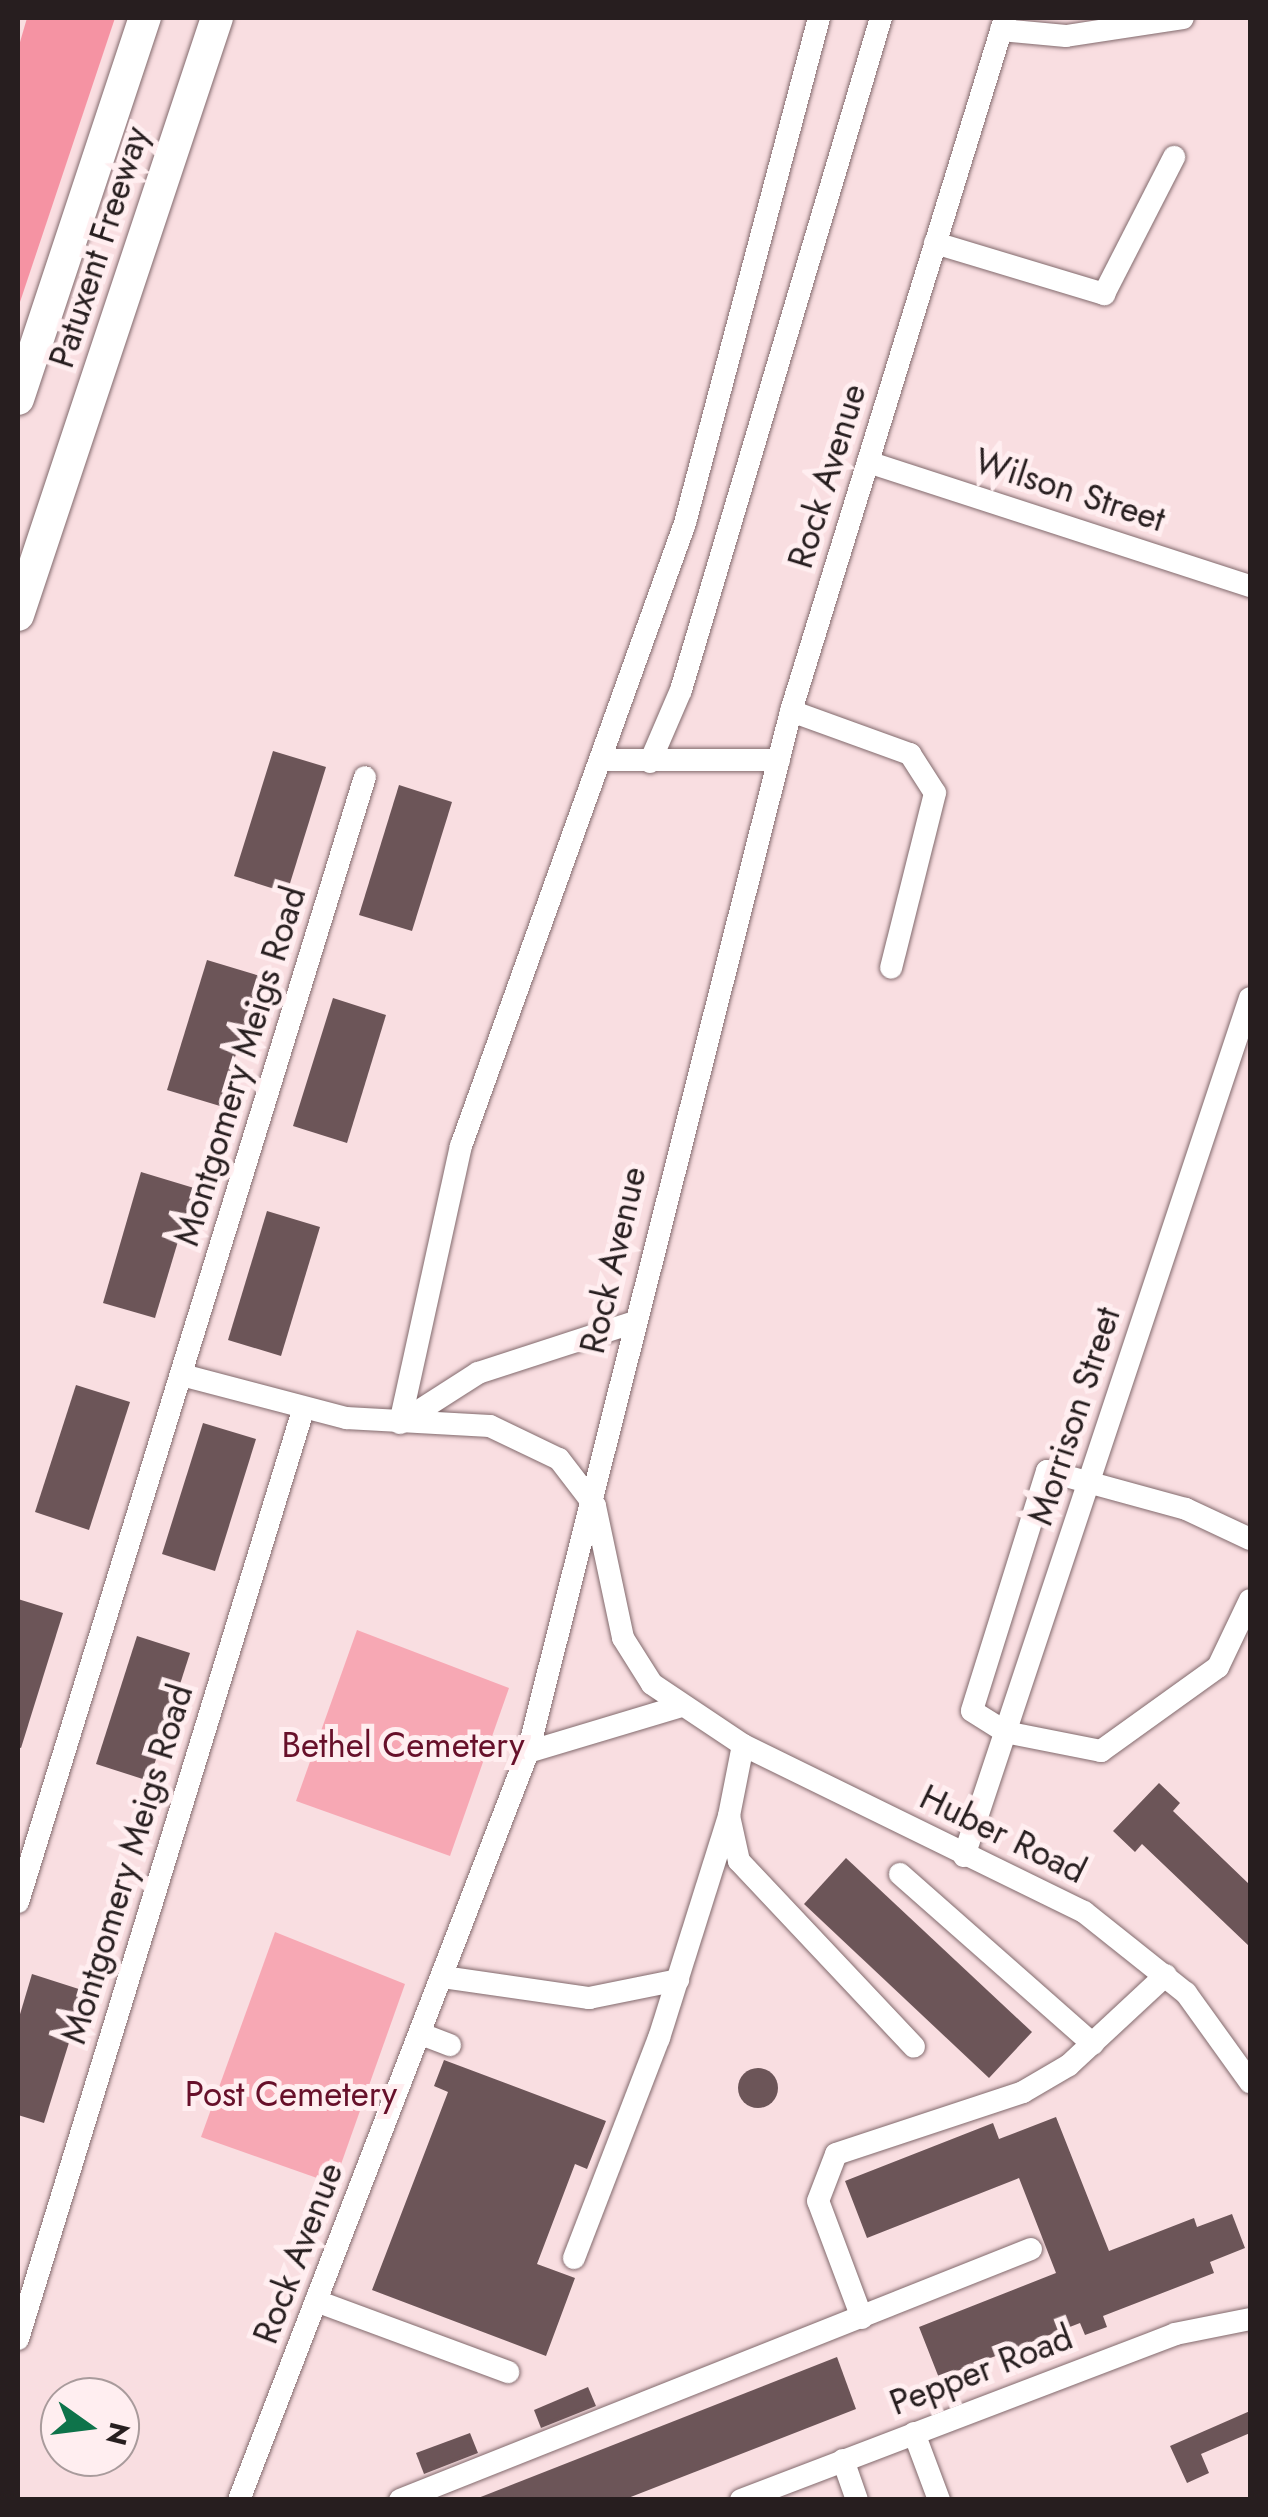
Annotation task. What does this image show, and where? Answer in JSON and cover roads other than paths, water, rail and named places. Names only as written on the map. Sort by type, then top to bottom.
[{"type":"highway","name":"Patuxent Freeway","points":[[18,399],[145,18]]},
{"type":"highway","name":"Patuxent Freeway","points":[[18,616],[218,18]]},
{"type":"street","points":[[400,1423],[462,1146],[685,522],[819,18]]},
{"type":"street","points":[[650,762],[682,690],[881,18]]},
{"type":"street","points":[[1003,24],[1100,25],[1183,18]]},
{"type":"street","name":"Rock Avenue","points":[[239,2500],[528,1752],[596,1506],[632,1324],[791,711],[1003,24]]},
{"type":"street","points":[[936,243],[1104,294],[1174,157]]},
{"type":"street","name":"Wilson Street","points":[[868,462],[1250,586]]},
{"type":"street","points":[[791,711],[910,754],[935,793],[892,968]]},
{"type":"street","points":[[600,760],[778,760]]},
{"type":"street","name":"Montgomery Meigs Road","points":[[18,1902],[365,777]]},
{"type":"street","name":"Morrison Street","points":[[964,1856],[1250,998]]},
{"type":"street","points":[[400,1423],[478,1373],[632,1324]]},
{"type":"street","points":[[182,1375],[303,1410],[400,1423],[490,1426],[529,1441],[582,1478],[596,1506]]},
{"type":"street","name":"Montgomery Meigs Road","points":[[18,2339],[303,1410]]},
{"type":"street","points":[[1250,1539],[1229,1523],[1090,1479],[1048,1471],[971,1706],[1005,1732],[1101,1751],[1218,1667],[1250,1600]]},
{"type":"street","name":"Huber Road","points":[[596,1506],[623,1638],[678,1707],[964,1856],[1084,1912],[1166,1976],[1250,2082]]},
{"type":"street","points":[[528,1752],[678,1707]]},
{"type":"street","points":[[574,2258],[678,1980],[728,1816],[743,1744]]},
{"type":"street","points":[[728,1816],[753,1882],[914,2047]]},
{"type":"street","points":[[900,1874],[1094,2044]]},
{"type":"street","points":[[443,1976],[589,1998],[678,1980]]},
{"type":"street","points":[[862,2318],[818,2201],[836,2154],[1022,2092],[1094,2044],[1166,1976]]},
{"type":"street","points":[[421,2034],[450,2045]]},
{"type":"street","points":[[400,2500],[1031,2250]]},
{"type":"street","points":[[316,2302],[508,2372]]},
{"type":"street","name":"Pepper Road","points":[[741,2500],[1174,2334],[1247,2316]]},
{"type":"street","points":[[914,2433],[939,2500]]},
{"type":"street","points":[[843,2460],[857,2500]]},
{"type":"park label","name":"Bethel Cemetery","points":[[403,1745]]},
{"type":"park label","name":"Post Cemetery","points":[[291,2094]]}]
